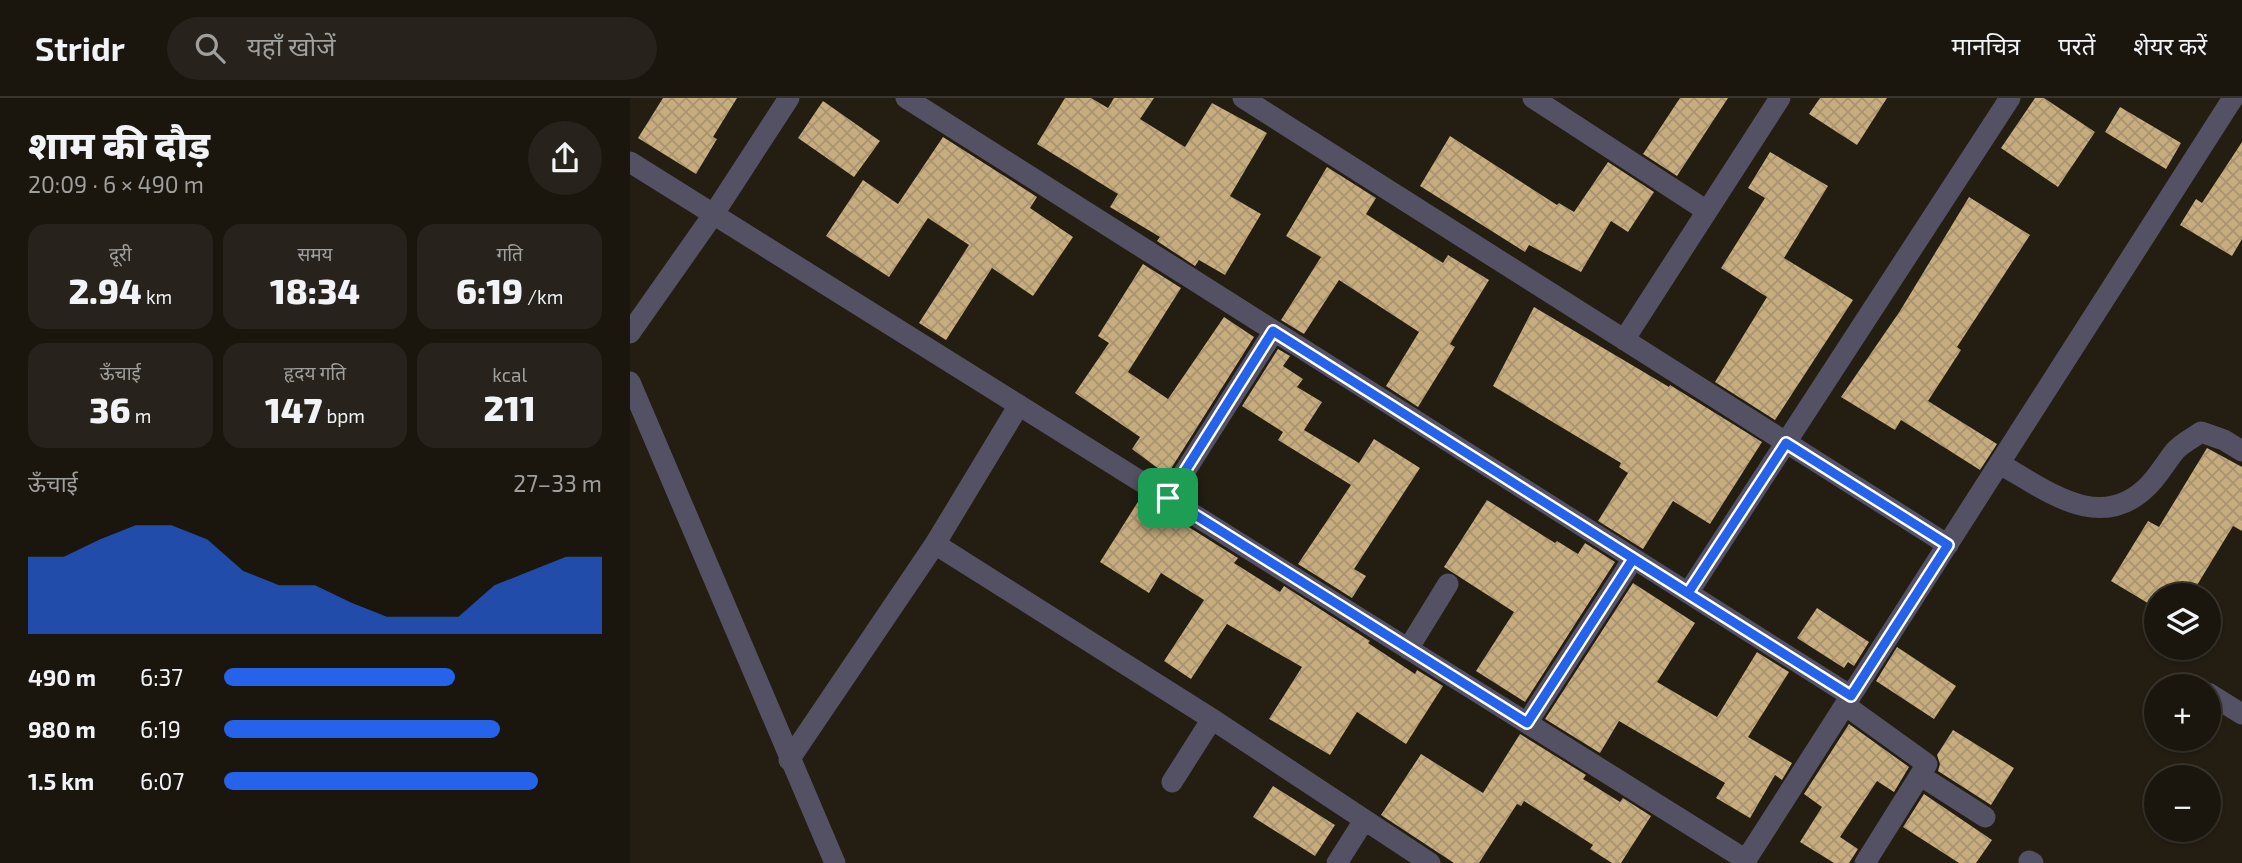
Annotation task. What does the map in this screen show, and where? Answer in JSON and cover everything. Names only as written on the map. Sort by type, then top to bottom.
[{"type":"street","points":[[630,333],[713,215],[789,98]]},
{"type":"street","points":[[906,98],[1688,593],[1848,701],[1927,764],[1866,863]]},
{"type":"street","points":[[1242,98],[1948,545]]},
{"type":"street","points":[[1533,98],[1707,211]]},
{"type":"street","points":[[1624,340],[1780,98]]},
{"type":"street","points":[[1688,593],[2010,98]]},
{"type":"street","points":[[630,162],[1745,861],[2233,98]]},
{"type":"street","points":[[1168,498],[1273,331]]},
{"type":"street","points":[[630,382],[789,761],[835,863]]},
{"type":"street","points":[[789,761],[935,544],[1019,405]]},
{"type":"street","points":[[2000,464],[2073,506],[2103,507],[2129,501],[2149,486],[2177,448],[2201,432],[2224,440],[2242,451]]},
{"type":"street","points":[[935,544],[1212,719],[1363,822],[1430,863]]},
{"type":"street","points":[[1527,723],[1633,559]]},
{"type":"street","points":[[1408,649],[1448,584]]},
{"type":"street","points":[[2221,701],[2242,714]]},
{"type":"street","points":[[1172,782],[1212,719]]},
{"type":"street","points":[[1921,776],[1985,817]]},
{"type":"street","points":[[1337,863],[1363,822]]},
{"type":"building","points":[[663,98],[737,98],[713,137],[717,139],[696,174],[638,138]]},
{"type":"building","points":[[1065,98],[1091,98],[1108,108],[1114,98],[1154,98],[1140,119],[1185,147],[1212,103],[1267,133],[1230,196],[1261,214],[1225,275],[1199,260],[1195,266],[1157,241],[1160,237],[1110,207],[1118,194],[1037,144]]},
{"type":"building","points":[[1680,98],[1728,98],[1677,176],[1643,154]]},
{"type":"building","points":[[1820,98],[1887,98],[1857,145],[1809,114]]},
{"type":"building","points":[[2035,98],[2044,98],[2095,132],[2058,187],[2001,148]]},
{"type":"building","points":[[823,101],[880,141],[854,177],[798,138]]},
{"type":"building","points":[[2120,107],[2181,143],[2166,169],[2105,132]]},
{"type":"building","points":[[1450,136],[1557,205],[1559,203],[1574,212],[1608,162],[1654,192],[1628,232],[1611,221],[1581,272],[1529,245],[1525,252],[1420,186]]},
{"type":"building","points":[[943,137],[1037,197],[1030,208],[1073,237],[1033,296],[992,268],[946,340],[919,323],[969,245],[928,218],[889,277],[826,236],[863,180],[898,204]]},
{"type":"building","points":[[2242,142],[2242,239],[2232,256],[2180,225],[2196,199],[2202,203]]},
{"type":"building","points":[[1770,152],[1828,186],[1784,258],[1853,300],[1775,420],[1715,382],[1767,297],[1721,268],[1765,198],[1748,188]]},
{"type":"building","points":[[1327,167],[1376,198],[1366,214],[1443,263],[1448,255],[1489,280],[1450,344],[1455,347],[1418,407],[1386,386],[1419,332],[1339,280],[1304,334],[1281,320],[1321,257],[1286,236]]},
{"type":"building","points":[[1969,197],[2030,235],[1957,347],[1961,350],[1928,401],[1997,444],[1980,470],[1901,420],[1895,430],[1841,397],[1900,311]]},
{"type":"building","points":[[1143,264],[1181,288],[1128,372],[1168,399],[1224,317],[1254,337],[1167,475],[1132,449],[1140,437],[1075,393],[1109,343],[1098,336]]},
{"type":"building","points":[[1534,307],[1669,387],[1670,385],[1762,442],[1710,524],[1673,501],[1643,549],[1598,521],[1628,473],[1619,467],[1621,463],[1493,386]]},
{"type":"building","points":[[1278,349],[1290,356],[1283,366],[1303,379],[1297,387],[1322,402],[1304,430],[1359,463],[1374,439],[1420,468],[1354,569],[1366,576],[1352,598],[1298,564],[1351,485],[1278,440],[1283,432],[1242,406]]},
{"type":"building","points":[[2207,448],[2242,467],[2242,531],[2233,526],[2198,583],[2144,583],[2144,601],[2111,581],[2148,521],[2159,527]]},
{"type":"building","points":[[1141,497],[1238,558],[1234,563],[1280,592],[1284,586],[1370,641],[1368,643],[1415,674],[1417,670],[1443,686],[1406,744],[1357,712],[1330,755],[1269,719],[1302,667],[1227,624],[1191,679],[1164,661],[1204,600],[1161,573],[1149,593],[1100,562]]},
{"type":"building","points":[[1487,500],[1555,543],[1557,541],[1578,554],[1585,543],[1615,562],[1525,702],[1476,671],[1514,612],[1444,567]]},
{"type":"building","points":[[1633,583],[1695,623],[1657,682],[1717,717],[1757,652],[1789,672],[1748,737],[1792,763],[1782,780],[1775,775],[1750,818],[1716,798],[1725,783],[1619,721],[1600,753],[1545,719]]},
{"type":"building","points":[[1817,608],[1869,642],[1854,666],[1848,662],[1844,668],[1797,638]]},
{"type":"building","points":[[1897,647],[1956,686],[1934,719],[1876,681]]},
{"type":"building","points":[[1849,724],[1909,767],[1894,792],[1877,781],[1840,837],[1858,849],[1849,863],[1834,863],[1800,842],[1822,807],[1804,794]]},
{"type":"building","points":[[1953,730],[2014,768],[1991,805],[1938,771],[1940,764],[1937,755]]},
{"type":"building","points":[[1520,734],[1586,775],[1583,779],[1620,802],[1623,798],[1651,816],[1621,863],[1612,863],[1590,849],[1593,845],[1524,801],[1521,806],[1517,804],[1479,863],[1454,863],[1381,815],[1421,754],[1483,793]]},
{"type":"building","points":[[1273,786],[1335,825],[1315,856],[1253,817]]},
{"type":"building","points":[[1924,794],[1992,840],[1976,863],[1959,863],[1903,827]]},
{"type":"route","points":[[1273,331],[1688,593],[1786,443],[1948,545],[1851,696],[1633,559],[1527,723],[1168,498],[1273,331]]}]
